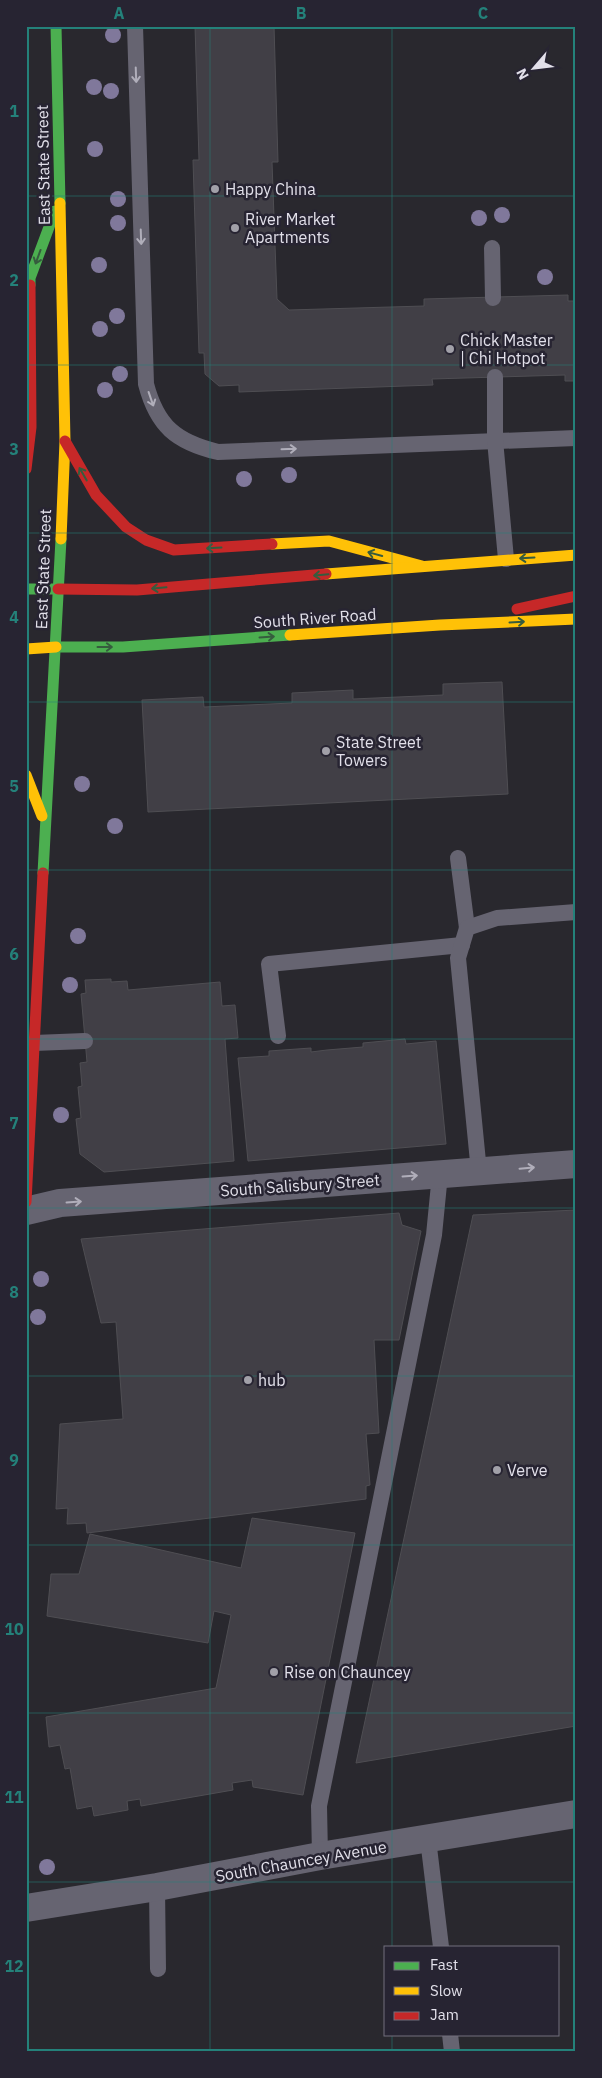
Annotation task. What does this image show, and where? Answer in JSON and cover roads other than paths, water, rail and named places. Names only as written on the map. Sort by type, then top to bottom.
[{"type":"main road","name":"East State Street","points":[[26,1202],[29,1099],[34,1043],[34,873],[45,824],[56,647],[64,441],[56,26]]},
{"type":"main road","points":[[26,469],[31,428],[30,278],[60,195]]},
{"type":"main road","points":[[64,441],[96,495],[126,527],[146,540],[174,550],[329,541],[422,566]]},
{"type":"main road","points":[[26,589],[137,590],[506,559],[576,555]]},
{"type":"main road","points":[[440,626],[576,596]]},
{"type":"main road","name":"South River Road","points":[[26,649],[123,647],[576,619]]},
{"type":"main road","points":[[26,775],[45,824]]},
{"type":"street","name":"South Salisbury Street","points":[[26,1212],[60,1202],[576,1164]]},
{"type":"street","name":"South Chauncey Avenue","points":[[26,1908],[157,1887],[320,1856],[576,1814]]},
{"type":"lane","points":[[135,26],[146,384],[151,403],[161,421],[172,433],[198,448],[218,452],[576,438]]},
{"type":"lane","points":[[492,248],[493,298]]},
{"type":"lane","points":[[495,377],[495,440],[506,559]]},
{"type":"lane","points":[[458,858],[467,928],[458,958],[479,1172]]},
{"type":"lane","points":[[467,928],[497,918],[576,912]]},
{"type":"lane","points":[[278,1036],[269,964],[462,945]]},
{"type":"lane","points":[[34,1043],[85,1041]]},
{"type":"lane","points":[[320,1856],[319,1806],[434,1235],[440,1174]]},
{"type":"lane","points":[[428,1839],[441,1946]]},
{"type":"lane","points":[[157,1887],[158,1969]]},
{"type":"lane","points":[[450,2036],[452,2052]]},
{"type":"place","name":"Happy China","points":[[215,189]]},
{"type":"place","name":"River Market Apartments","points":[[235,228]]},
{"type":"place","name":"Chick Master | Chi Hotpot","points":[[450,349]]},
{"type":"place","name":"State Street Towers","points":[[326,751]]},
{"type":"place","name":"hub","points":[[248,1380]]},
{"type":"place","name":"Verve","points":[[497,1470]]},
{"type":"place","name":"Rise on Chauncey","points":[[274,1672]]}]
